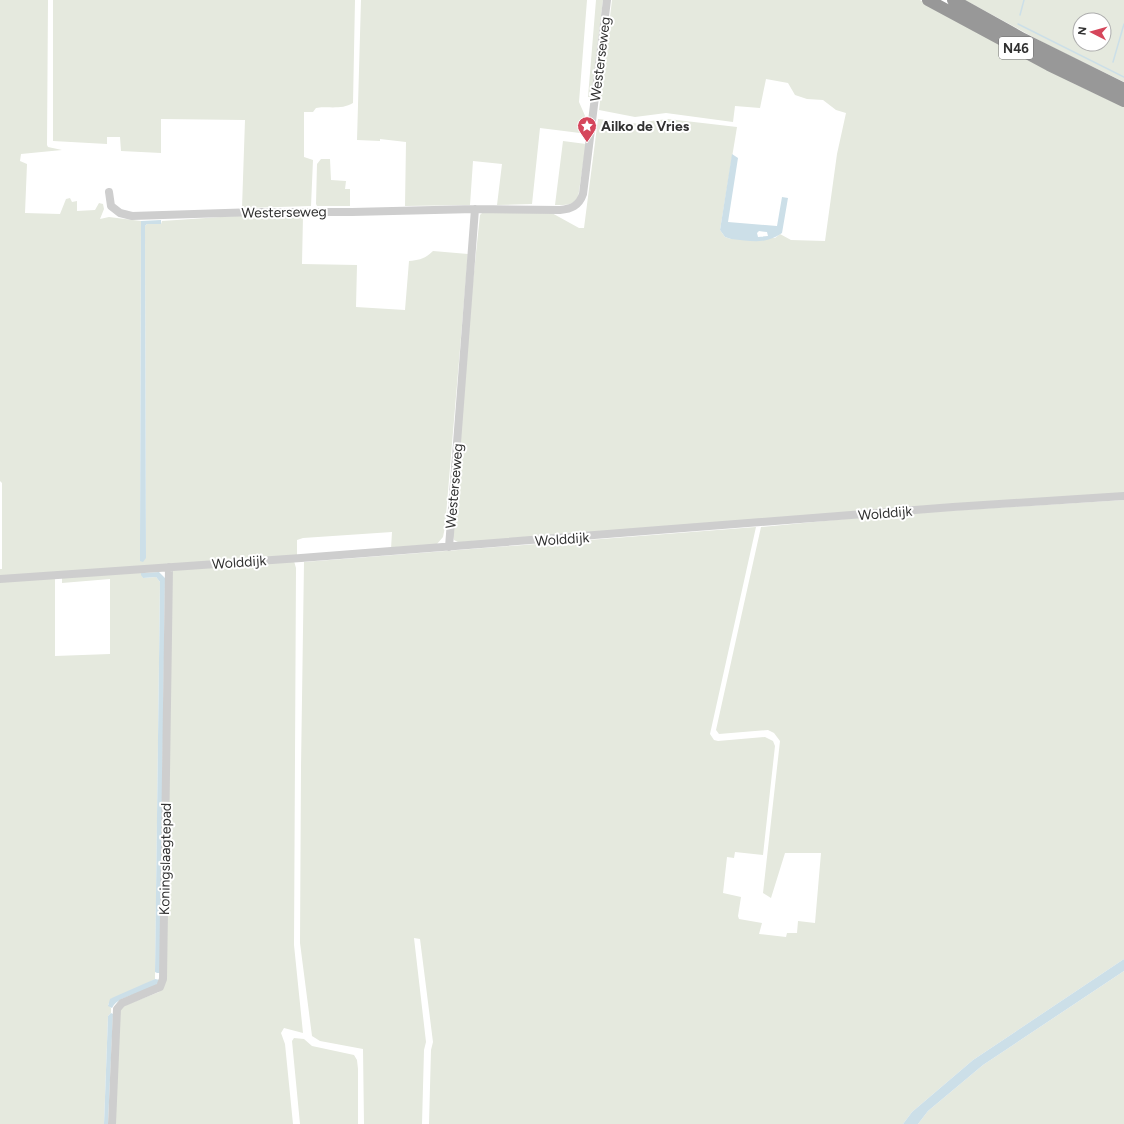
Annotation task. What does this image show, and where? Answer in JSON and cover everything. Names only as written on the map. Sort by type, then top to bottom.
[{"type":"highway","name":"N46","points":[[928,0],[1049,65],[1124,101]]},
{"type":"highway","name":"N46","points":[[953,0],[1023,39],[1124,89]]},
{"type":"street","name":"Westerseweg","points":[[109,192],[111,206],[120,213],[132,216],[258,212],[566,209],[576,205],[581,200],[584,187],[607,0]]},
{"type":"street","name":"Westerseweg","points":[[449,547],[475,209]]},
{"type":"street","name":"Wolddijk","points":[[0,579],[449,547],[953,507],[1124,496]]},
{"type":"street","name":"Koningslaagtepad","points":[[112,1124],[117,1009],[122,1003],[160,987],[163,979],[169,567]]},
{"type":"shaded area","points":[[0,0],[48,0],[47,145],[48,147],[62,150],[21,154],[20,161],[27,164],[25,213],[60,214],[66,199],[70,198],[72,202],[77,201],[77,211],[95,210],[99,203],[103,204],[104,209],[100,219],[109,217],[141,221],[140,544],[146,558],[145,226],[147,224],[161,224],[162,221],[250,215],[303,216],[302,264],[357,265],[356,307],[405,310],[409,261],[422,259],[433,251],[468,254],[445,527],[443,537],[437,544],[391,549],[392,532],[303,538],[297,540],[297,555],[0,576],[0,569],[2,569],[2,483],[0,481]]},
{"type":"shaded area","points":[[53,0],[355,0],[353,103],[340,107],[321,107],[316,108],[313,112],[304,112],[304,157],[313,160],[311,206],[242,208],[245,120],[161,119],[161,153],[121,151],[120,137],[107,137],[107,144],[53,141]]},
{"type":"shaded area","points":[[361,0],[587,0],[579,102],[589,125],[588,134],[540,128],[532,204],[497,205],[502,164],[473,161],[470,205],[405,206],[406,142],[380,139],[380,141],[357,140]]},
{"type":"shaded area","points":[[596,0],[603,0],[591,97],[588,97]]},
{"type":"shaded area","points":[[612,0],[920,0],[1075,84],[1124,107],[1124,494],[460,543],[454,540],[453,536],[472,291],[480,215],[482,213],[550,212],[579,228],[584,228],[598,119],[640,124],[668,119],[737,127],[720,230],[725,237],[731,239],[775,238],[780,234],[791,240],[825,241],[837,154],[846,113],[836,110],[823,100],[807,99],[795,95],[788,83],[766,79],[760,108],[735,106],[733,122],[666,113],[635,117],[599,110]]},
{"type":"shaded area","points":[[965,0],[1124,0],[1124,82],[1046,44]]},
{"type":"shaded area","points":[[563,141],[586,144],[578,198],[570,204],[555,205]]},
{"type":"shaded area","points":[[732,154],[738,158],[728,222],[777,226],[782,197],[788,198],[782,233],[776,237],[763,241],[731,239],[725,237],[720,230]],"holes":[[[759,231],[767,232],[768,236],[758,237],[757,233]]]},
{"type":"shaded area","points":[[321,159],[330,159],[331,180],[346,181],[345,189],[350,189],[350,206],[317,206],[317,164]]},
{"type":"shaded area","points":[[161,220],[161,224],[147,224],[145,226],[146,558],[143,562],[140,561],[141,221]]},
{"type":"shaded area","points":[[1124,500],[1124,959],[973,1060],[912,1112],[903,1124],[429,1124],[431,1050],[433,1042],[420,939],[414,938],[426,1042],[424,1050],[422,1124],[364,1124],[363,1049],[320,1041],[312,1036],[300,943],[304,562],[756,527],[710,734],[714,740],[718,741],[765,737],[773,741],[775,746],[763,855],[735,852],[734,858],[727,857],[723,893],[741,897],[738,916],[739,919],[762,923],[759,934],[786,937],[787,933],[797,933],[798,921],[815,923],[821,853],[785,853],[771,898],[763,893],[780,741],[774,733],[768,730],[719,734],[716,730],[761,527],[896,514]]},
{"type":"shaded area","points":[[294,561],[296,568],[294,945],[303,1033],[284,1028],[281,1033],[285,1044],[293,1124],[114,1124],[121,1007],[159,992],[166,981],[172,570]]},
{"type":"shaded area","points":[[159,572],[165,578],[160,973],[157,973],[155,972],[160,582],[156,577],[143,578],[141,573]]},
{"type":"shaded area","points":[[141,573],[143,578],[156,577],[160,582],[155,979],[108,1004],[111,1008],[111,1013],[108,1016],[104,1124],[0,1124],[0,582],[55,578],[55,656],[110,654],[110,579],[62,583],[62,578]]},
{"type":"shaded area","points":[[1124,959],[1124,971],[983,1065],[928,1111],[918,1124],[903,1124],[912,1112],[973,1060]]},
{"type":"shaded area","points":[[1124,971],[1124,1124],[918,1124],[928,1111],[983,1065]]},
{"type":"shaded area","points":[[155,979],[160,980],[151,988],[122,999],[112,1008],[108,1006],[110,999]]},
{"type":"shaded area","points":[[111,1013],[113,1014],[108,1124],[104,1124],[108,1016]]},
{"type":"shaded area","points":[[294,1038],[304,1039],[312,1046],[354,1055],[357,1060],[358,1069],[358,1124],[300,1124],[292,1041]]},
{"type":"waterway","points":[[1020,15],[1024,0]]},
{"type":"waterway","points":[[1018,24],[1124,77]]},
{"type":"waterway","points":[[1113,62],[1124,24]]},
{"type":"place","name":"Ailko de Vries","points":[[587,143]]}]
